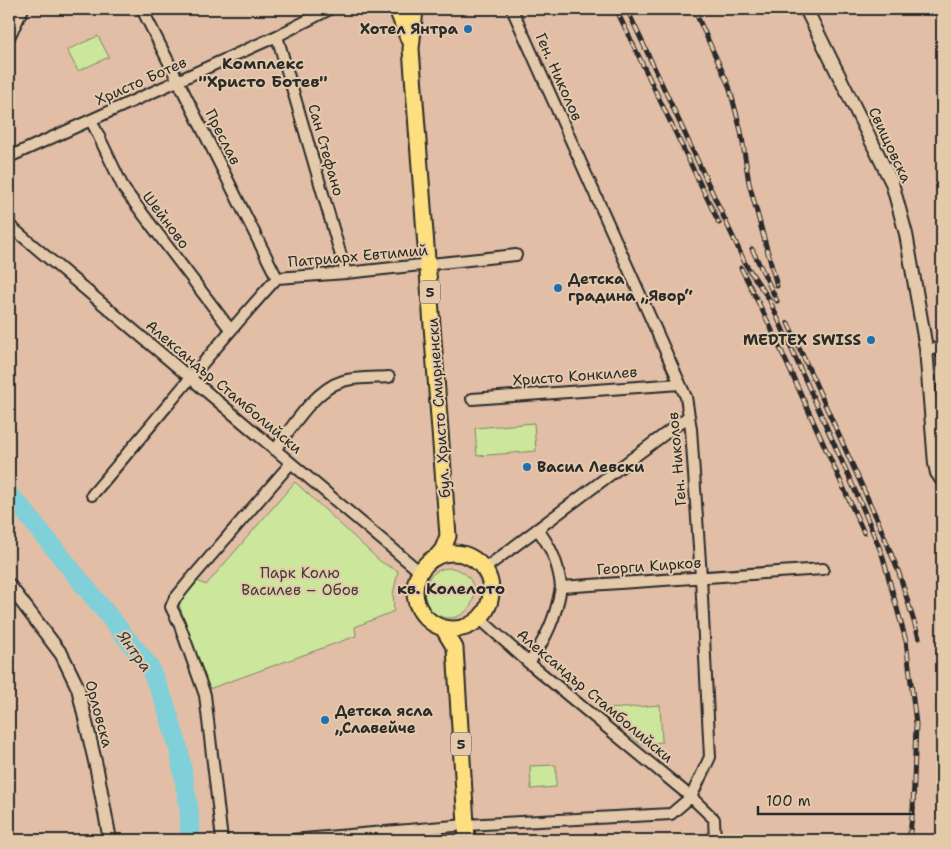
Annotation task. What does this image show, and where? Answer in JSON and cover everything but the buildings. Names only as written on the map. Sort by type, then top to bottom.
[{"type":"main road","name":"бул. Христо Смирненски","points":[[397,9],[412,49]]},
{"type":"main road","name":"бул. Христо Смирненски","points":[[415,9],[412,49],[448,536]]},
{"type":"main road","points":[[419,571],[443,549],[448,536]]},
{"type":"main road","points":[[448,536],[456,547],[484,568],[489,579],[491,597],[487,608],[462,636],[455,648]]},
{"type":"main road","points":[[438,555],[455,552],[471,557]]},
{"type":"main road","name":"5","points":[[419,571],[414,588],[417,605],[427,620],[443,628],[455,648],[467,833]]},
{"type":"main road","points":[[443,628],[462,628],[477,620]]},
{"type":"street","points":[[9,37],[23,9]]},
{"type":"street","name":"Преслав","points":[[142,9],[277,278]]},
{"type":"street","name":"Христо Ботев","points":[[12,157],[277,36],[330,9]]},
{"type":"street","name":"Ген. Николов","points":[[512,9],[686,397],[701,577],[710,757],[691,797]]},
{"type":"street","name":"Свищовска","points":[[806,9],[892,183],[906,234],[926,348],[935,464],[937,473],[942,480]]},
{"type":"street","name":"Сан Стефано","points":[[277,36],[346,274]]},
{"type":"street","name":"Шейново","points":[[91,120],[124,189],[230,329]]},
{"type":"street","name":"Александър Стамболийски","points":[[9,225],[419,571]]},
{"type":"street","name":"Патриарх Евтимий","points":[[92,495],[230,329],[277,278],[346,274],[516,255]]},
{"type":"street","points":[[926,348],[938,349],[942,353]]},
{"type":"street","points":[[275,450],[314,400],[328,387],[344,381],[390,377]]},
{"type":"street","name":"Христо Конкилев","points":[[472,399],[680,384]]},
{"type":"street","points":[[484,568],[689,416]]},
{"type":"street","points":[[222,840],[205,695],[179,623],[171,607],[180,593],[291,463]]},
{"type":"street","points":[[529,663],[544,641],[553,620],[561,587],[560,574],[554,557],[544,537],[537,529]]},
{"type":"street","name":"Георги Кирков","points":[[561,587],[823,569]]},
{"type":"street","name":"Орловска","points":[[9,585],[62,655],[78,688],[110,840]]},
{"type":"street","name":"Александър Стамболийски","points":[[477,620],[691,797]]},
{"type":"street","points":[[292,840],[467,833],[671,814],[691,797],[714,819],[715,840]]},
{"type":"green space","points":[[98,36],[109,57],[78,71],[67,50]]},
{"type":"green space","points":[[534,423],[536,451],[477,456],[475,428]]},
{"type":"green space","name":"Парк Колю Василев – Обов","points":[[295,482],[381,562],[398,571],[393,594],[394,611],[355,627],[356,636],[206,690],[179,604],[197,581],[206,585]]},
{"type":"green space","points":[[444,568],[454,568],[467,575],[474,588],[474,598],[467,611],[454,618],[444,618],[435,614],[428,607],[424,598],[424,588],[428,579],[435,572]]},
{"type":"green space","points":[[660,705],[662,742],[640,744],[632,737],[632,730],[609,709]]},
{"type":"green space","points":[[556,765],[556,787],[531,789],[530,766]]},
{"type":"waterway","name":"Янтра","points":[[9,495],[21,507],[149,666],[165,703],[179,750],[189,809],[190,840]]},
{"type":"railway","points":[[616,9],[719,223]]},
{"type":"railway","points":[[627,9],[746,265],[769,299],[882,554],[906,641],[916,724],[913,809],[909,840]]},
{"type":"railway","points":[[694,9],[729,86],[741,131],[749,183],[777,286]]},
{"type":"railway","points":[[752,249],[777,301]]},
{"type":"railway","points":[[741,268],[770,326],[864,533]]},
{"type":"railway","points":[[788,323],[877,519],[899,573],[919,638]]},
{"type":"place","name":"Хотел Янтра","points":[[468,29]]},
{"type":"place","name":"Детска градина „Явор“","points":[[558,288]]},
{"type":"place","name":"MEDTEX SWISS","points":[[871,340]]},
{"type":"place","name":"Васил Левски","points":[[527,467]]},
{"type":"place","name":"Детска ясла „Славейче","points":[[325,720]]},
{"type":"district","name":"Комплекс ''Христо Ботев''","points":[[263,72]]},
{"type":"district","name":"кв. Колелото","points":[[451,588]]}]
